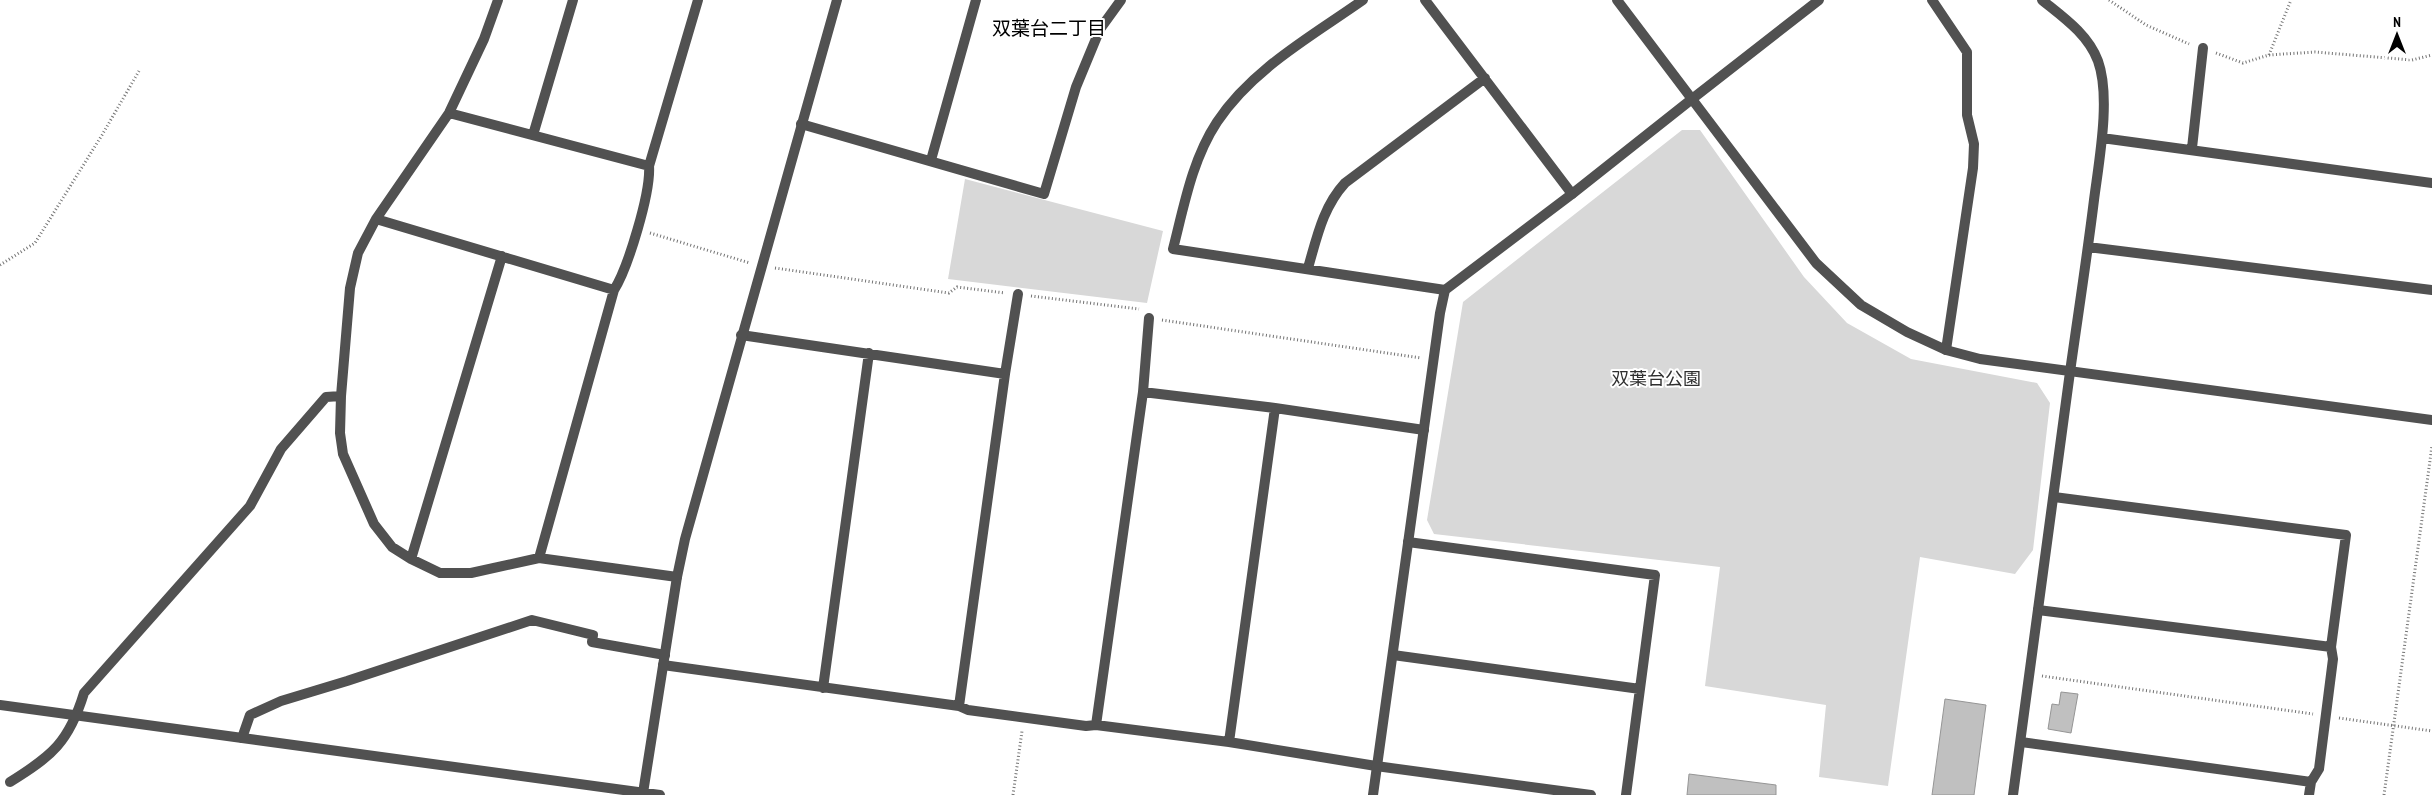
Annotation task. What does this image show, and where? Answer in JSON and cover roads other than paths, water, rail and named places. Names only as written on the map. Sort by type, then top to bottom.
[{"type":"street","points":[[498,0],[484,39],[449,113],[376,220],[358,254],[350,288],[341,396],[340,433],[343,454],[374,524],[392,546],[411,559],[440,573],[471,573],[539,558],[677,577]]},
{"type":"street","points":[[533,135],[573,0]]},
{"type":"street","points":[[539,558],[614,290],[619,282],[636,228],[650,178],[649,166],[698,0]]},
{"type":"street","points":[[643,794],[677,577],[698,487],[837,0]]},
{"type":"street","points":[[931,160],[976,0]]},
{"type":"street","points":[[801,124],[1044,194],[1076,87],[1100,29],[1121,0]]},
{"type":"street","points":[[1363,0],[1258,75],[1217,122],[1199,157],[1187,192],[1173,248],[1445,290]]},
{"type":"street","points":[[1425,0],[1572,194]]},
{"type":"street","points":[[1617,0],[1816,263],[1861,305],[1906,332],[1946,350],[1980,359],[2432,420]]},
{"type":"street","points":[[1373,795],[1440,313],[1445,290],[1572,194],[1819,0]]},
{"type":"street","points":[[1932,0],[1960,38],[1967,52],[1967,115],[1974,144],[1973,168],[1946,350]]},
{"type":"street","points":[[2013,795],[2102,138],[2102,85],[2098,61],[2087,40],[2042,0]]},
{"type":"street","points":[[2192,148],[2203,48]]},
{"type":"street","points":[[1308,268],[1324,214],[1334,196],[1345,183],[1485,78]]},
{"type":"street","points":[[449,113],[649,166]]},
{"type":"street","points":[[2102,138],[2192,148],[2432,183]]},
{"type":"street","points":[[376,220],[614,290]]},
{"type":"street","points":[[2088,247],[2432,290]]},
{"type":"street","points":[[411,559],[502,256]]},
{"type":"street","points":[[959,706],[1005,374],[1018,294]]},
{"type":"street","points":[[1096,725],[1143,392],[1149,318]]},
{"type":"street","points":[[742,335],[1005,374]]},
{"type":"street","points":[[823,688],[869,353]]},
{"type":"street","points":[[1143,392],[1275,408],[1424,430]]},
{"type":"street","points":[[10,782],[44,761],[66,738],[78,715],[84,693],[250,506],[281,449],[326,397],[341,396]]},
{"type":"street","points":[[1229,742],[1275,408]]},
{"type":"street","points":[[2054,497],[2346,535],[2331,647],[2333,660],[2319,770],[2311,782],[2309,795]]},
{"type":"street","points":[[1408,542],[1655,575],[1626,795]]},
{"type":"street","points":[[2038,610],[2331,647]]},
{"type":"street","points":[[242,738],[250,715],[281,701],[532,620],[593,635],[592,642],[664,660],[823,688],[959,706],[968,710],[1024,718],[1229,742],[1376,766],[1592,795]]},
{"type":"street","points":[[1393,654],[1640,688]]},
{"type":"street","points":[[0,705],[660,795]]},
{"type":"street","points":[[2021,742],[2311,782]]},
{"type":"district","name":"双葉台二丁目","points":[[1049,28]]},
{"type":"park label","name":"双葉台公園","points":[[1656,379]]}]
